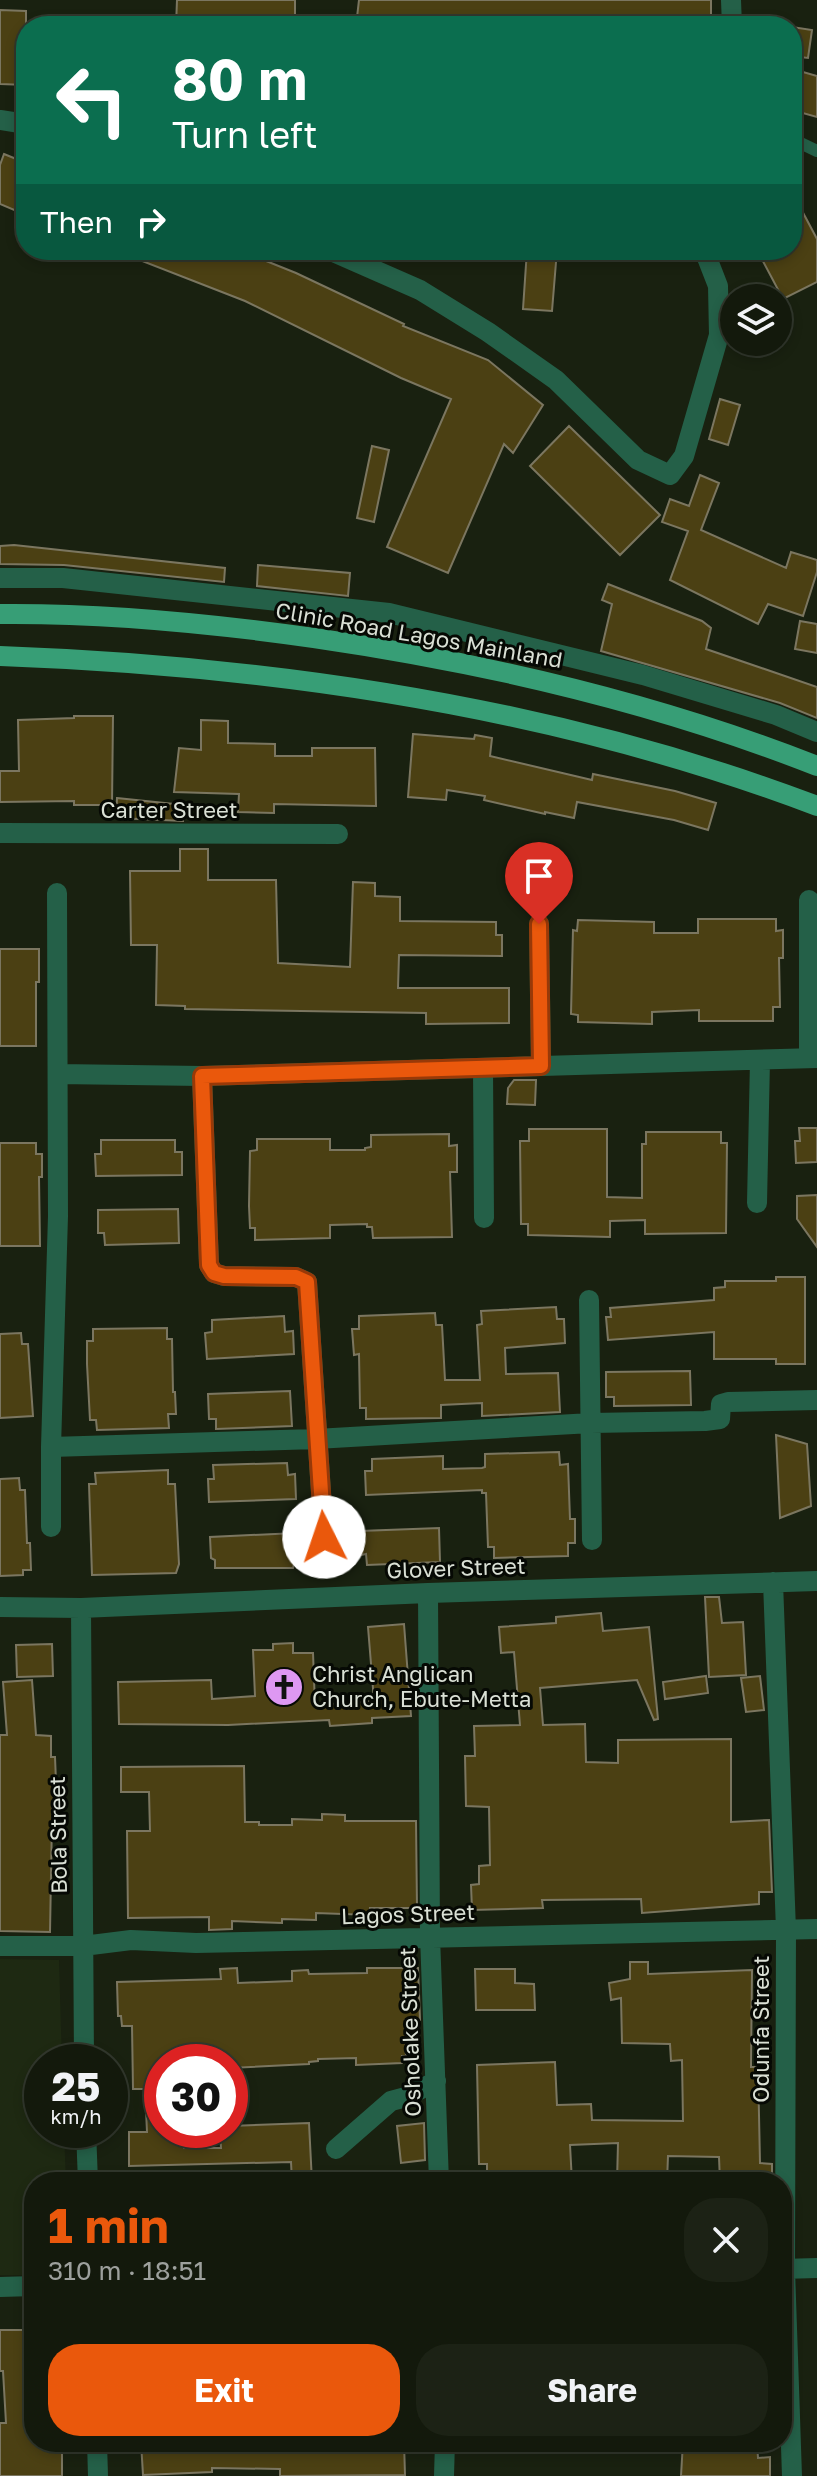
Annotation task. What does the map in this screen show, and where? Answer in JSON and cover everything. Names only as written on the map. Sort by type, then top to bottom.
[{"type":"main road","name":"Clinic Road Lagos Mainland","points":[[0,614],[59,613],[151,618],[381,648],[597,693],[703,725],[817,766]]},
{"type":"main road","points":[[0,656],[182,666],[379,691],[611,739],[744,778],[817,806]]},
{"type":"street","points":[[352,260],[420,290],[488,332],[556,380],[638,460],[670,475],[684,456],[719,335],[718,286],[708,260]]},
{"type":"street","points":[[0,578],[63,578],[389,613],[643,675],[776,715],[817,732]]},
{"type":"street","name":"Carter Street","points":[[0,833],[338,834]]},
{"type":"street","points":[[51,1527],[58,1216],[57,893]]},
{"type":"street","points":[[58,1074],[202,1076],[813,1058],[809,900]]},
{"type":"street","points":[[539,924],[541,1066]]},
{"type":"street","points":[[757,1203],[760,1060]]},
{"type":"street","points":[[483,1068],[484,1218]]},
{"type":"street","points":[[202,1076],[209,1265],[214,1273],[224,1276],[296,1277],[307,1282],[324,1537]]},
{"type":"street","points":[[589,1300],[592,1540]]},
{"type":"street","points":[[51,1447],[316,1439],[591,1423],[705,1421],[720,1419],[721,1404],[728,1402],[817,1400]]},
{"type":"street","name":"Glover Street","points":[[0,1607],[81,1608],[817,1581]]},
{"type":"street","name":"Odunfa Street","points":[[773,1582],[786,1930],[784,2172]]},
{"type":"street","name":"Osholake Street","points":[[428,1593],[430,1936],[439,2172]]},
{"type":"street","name":"Bola Street","points":[[81,1608],[84,2044]]},
{"type":"street","name":"Lagos Street","points":[[0,1946],[83,1946],[131,1940],[196,1943],[817,1929]]},
{"type":"street","points":[[336,2149],[391,2101],[406,2097],[436,2081]]},
{"type":"street","points":[[87,2148],[88,2172]]},
{"type":"street","points":[[792,2269],[817,2268]]},
{"type":"street","points":[[0,2287],[24,2286]]},
{"type":"street","points":[[97,2452],[98,2476]]},
{"type":"street","points":[[444,2476],[445,2452]]},
{"type":"street","name":"Odunfa Street","points":[[791,2452],[792,2476]]},
{"type":"shaded area","points":[[0,1959],[59,1960],[61,2044],[24,2044],[24,2148],[65,2148],[66,2172],[24,2172],[24,2275],[0,2275]]},
{"type":"building","points":[[177,0],[295,0],[295,16],[176,16]]},
{"type":"building","points":[[359,0],[711,0],[711,16],[357,16]]},
{"type":"building","points":[[0,10],[26,11],[26,16],[16,16],[16,85],[0,84]]},
{"type":"building","points":[[802,28],[812,30],[808,58],[802,57]]},
{"type":"building","points":[[802,72],[817,76],[817,117],[802,113]]},
{"type":"building","points":[[4,154],[16,159],[16,211],[0,204],[0,165]]},
{"type":"building","points":[[802,211],[817,239],[817,282],[792,294],[792,284],[775,284],[762,260],[802,260]]},
{"type":"building","points":[[140,260],[264,260],[403,326],[488,360],[543,405],[513,453],[504,444],[448,573],[387,547],[451,399],[401,378],[245,301]]},
{"type":"building","points":[[526,260],[556,260],[552,311],[523,309]]},
{"type":"building","points":[[720,399],[740,405],[728,445],[709,439]]},
{"type":"building","points":[[569,426],[660,515],[620,555],[530,466]]},
{"type":"building","points":[[372,446],[389,450],[374,522],[357,518]]},
{"type":"building","points":[[700,475],[719,483],[701,530],[786,568],[791,552],[817,560],[817,572],[803,616],[768,604],[758,624],[670,580],[688,531],[662,522],[670,499],[689,506]]},
{"type":"building","points":[[0,546],[225,568],[224,582],[64,565],[0,564]]},
{"type":"building","points":[[258,565],[350,573],[348,596],[257,586]]},
{"type":"building","points":[[608,584],[702,621],[711,628],[706,649],[817,687],[817,718],[780,703],[601,651],[612,604],[602,600]]},
{"type":"building","points":[[800,621],[817,624],[817,653],[795,649]]},
{"type":"building","points":[[113,716],[112,805],[74,805],[74,801],[0,802],[0,771],[19,771],[18,720]]},
{"type":"building","points":[[201,720],[228,721],[228,743],[275,744],[275,756],[312,756],[312,748],[375,748],[376,806],[274,804],[274,813],[238,812],[239,794],[174,792],[179,748],[201,750]]},
{"type":"building","points":[[413,734],[492,738],[490,756],[592,780],[593,774],[675,791],[716,803],[708,830],[674,820],[577,802],[574,818],[447,790],[446,800],[408,797]]},
{"type":"building","points":[[117,798],[183,805],[183,821],[116,818]]},
{"type":"building","points":[[180,849],[208,849],[208,880],[276,880],[278,963],[350,967],[353,882],[375,883],[375,896],[400,897],[400,921],[496,922],[496,935],[502,935],[502,956],[399,955],[398,988],[509,988],[509,1023],[426,1024],[426,1013],[185,1009],[185,1006],[156,1005],[157,945],[131,945],[130,871],[180,871]]},
{"type":"building","points":[[698,919],[776,919],[776,931],[783,930],[783,958],[779,958],[780,1007],[773,1007],[773,1021],[699,1021],[699,1010],[652,1012],[652,1024],[578,1022],[578,1015],[571,1014],[573,930],[577,931],[578,920],[654,922],[654,933],[698,933]]},
{"type":"building","points":[[0,949],[39,949],[36,1046],[0,1046]]},
{"type":"building","points":[[514,1080],[536,1080],[535,1105],[507,1104],[508,1088]]},
{"type":"building","points":[[799,1128],[817,1128],[817,1162],[796,1163],[795,1141],[800,1141]]},
{"type":"building","points":[[529,1129],[607,1129],[607,1197],[642,1198],[642,1144],[646,1144],[646,1132],[721,1132],[721,1143],[727,1143],[726,1233],[645,1234],[645,1220],[610,1221],[610,1237],[528,1235],[528,1224],[521,1224],[520,1141],[529,1141]]},
{"type":"building","points":[[449,1134],[449,1146],[457,1145],[457,1172],[450,1172],[452,1237],[373,1238],[372,1227],[367,1227],[367,1224],[330,1225],[330,1238],[255,1240],[255,1228],[250,1228],[250,1151],[257,1150],[257,1139],[330,1139],[330,1150],[365,1150],[371,1147],[371,1135]]},
{"type":"building","points":[[101,1140],[175,1140],[175,1152],[182,1152],[182,1175],[96,1176],[95,1154],[101,1154]]},
{"type":"building","points":[[0,1143],[36,1143],[36,1154],[42,1154],[42,1177],[39,1177],[40,1246],[0,1246]]},
{"type":"building","points":[[817,1195],[817,1247],[797,1219],[797,1196]]},
{"type":"building","points":[[178,1209],[179,1243],[105,1245],[104,1233],[98,1233],[98,1210]]},
{"type":"building","points":[[776,1277],[805,1277],[805,1364],[776,1364],[776,1359],[714,1359],[714,1332],[608,1340],[606,1317],[611,1317],[610,1308],[714,1300],[714,1288],[725,1287],[725,1281],[776,1281]]},
{"type":"building","points":[[556,1307],[557,1319],[564,1319],[565,1343],[505,1348],[506,1374],[558,1373],[560,1412],[482,1416],[482,1403],[441,1405],[441,1418],[366,1419],[366,1408],[360,1408],[359,1354],[354,1355],[352,1329],[359,1329],[359,1316],[435,1313],[436,1325],[442,1325],[445,1380],[480,1380],[477,1325],[482,1324],[481,1311]]},
{"type":"building","points":[[284,1316],[285,1332],[293,1331],[294,1354],[207,1359],[205,1333],[212,1332],[212,1320]]},
{"type":"building","points":[[167,1328],[167,1339],[172,1339],[176,1414],[168,1414],[169,1428],[97,1430],[96,1420],[90,1420],[87,1364],[87,1341],[93,1341],[93,1329]]},
{"type":"building","points":[[21,1333],[22,1344],[28,1344],[33,1416],[0,1418],[0,1334]]},
{"type":"building","points":[[690,1371],[691,1405],[614,1406],[614,1397],[606,1397],[606,1372]]},
{"type":"building","points":[[290,1391],[292,1426],[216,1429],[216,1419],[209,1419],[208,1394]]},
{"type":"building","points":[[776,1435],[807,1444],[811,1506],[780,1518]]},
{"type":"building","points":[[559,1452],[560,1465],[568,1464],[570,1519],[575,1519],[575,1543],[568,1543],[568,1556],[494,1558],[494,1547],[488,1547],[486,1493],[482,1490],[366,1495],[365,1471],[372,1471],[372,1459],[443,1456],[443,1469],[482,1468],[485,1467],[485,1454]]},
{"type":"building","points":[[287,1463],[288,1475],[295,1474],[296,1499],[209,1502],[208,1479],[214,1479],[213,1465]]},
{"type":"building","points":[[168,1470],[168,1484],[175,1484],[179,1564],[176,1573],[92,1575],[89,1484],[96,1484],[95,1473]]},
{"type":"building","points":[[19,1478],[20,1490],[25,1490],[31,1570],[23,1570],[23,1575],[0,1576],[0,1479]]},
{"type":"building","points":[[439,1528],[440,1562],[367,1565],[366,1554],[361,1555],[360,1531]]},
{"type":"building","points":[[296,1533],[300,1540],[293,1568],[215,1568],[215,1560],[211,1558],[210,1537]]},
{"type":"building","points":[[705,1597],[719,1597],[722,1623],[743,1622],[746,1675],[709,1677]]},
{"type":"building","points":[[601,1613],[603,1631],[649,1627],[658,1719],[654,1720],[637,1680],[540,1688],[543,1725],[585,1724],[586,1762],[618,1763],[618,1740],[731,1739],[731,1822],[769,1820],[772,1892],[759,1892],[759,1904],[642,1913],[641,1899],[542,1900],[543,1908],[472,1910],[471,1885],[479,1884],[479,1866],[490,1865],[489,1807],[466,1806],[465,1756],[475,1756],[474,1726],[520,1725],[514,1652],[501,1653],[499,1627],[556,1623],[556,1617]]},
{"type":"building","points":[[404,1624],[411,1716],[372,1718],[372,1723],[330,1726],[329,1720],[228,1725],[119,1724],[118,1682],[211,1680],[212,1699],[255,1696],[253,1650],[273,1650],[273,1644],[293,1643],[293,1653],[313,1653],[315,1705],[374,1701],[368,1627]]},
{"type":"building","points":[[52,1644],[53,1676],[17,1677],[16,1645]]},
{"type":"building","points":[[706,1676],[708,1693],[665,1699],[663,1682]]},
{"type":"building","points":[[760,1676],[764,1710],[746,1712],[741,1678]]},
{"type":"building","points":[[32,1680],[36,1735],[51,1736],[51,1757],[55,1757],[57,1806],[53,1806],[52,1819],[50,1932],[0,1931],[0,1735],[7,1735],[3,1682]]},
{"type":"building","points":[[244,1766],[245,1822],[292,1825],[292,1819],[322,1820],[322,1814],[345,1815],[345,1821],[416,1821],[417,1908],[370,1908],[370,1915],[316,1913],[316,1920],[282,1919],[282,1923],[232,1921],[232,1929],[209,1930],[209,1917],[128,1918],[127,1831],[150,1831],[149,1792],[121,1792],[121,1767]]},
{"type":"building","points":[[630,1962],[648,1962],[648,1974],[752,1970],[751,2067],[758,2067],[760,2163],[772,2164],[772,2172],[720,2172],[719,2157],[668,2156],[667,2172],[617,2172],[618,2143],[570,2145],[571,2172],[487,2172],[487,2164],[479,2164],[477,2065],[555,2062],[557,2105],[591,2104],[592,2120],[683,2121],[682,2060],[671,2061],[670,2044],[622,2043],[621,1998],[611,2000],[609,1983],[630,1979]]},
{"type":"building","points":[[237,1968],[238,1983],[292,1981],[292,1971],[308,1970],[309,1974],[367,1973],[367,1968],[418,1968],[420,2020],[405,2020],[406,2056],[402,2056],[402,2063],[356,2065],[356,2058],[318,2059],[309,2064],[248,2067],[248,2044],[144,2044],[144,2089],[133,2089],[132,2026],[122,2026],[121,2016],[118,2016],[117,1982],[221,1979],[220,1969]]},
{"type":"building","points":[[475,1969],[515,1969],[515,1983],[534,1984],[535,2010],[476,2010]]},
{"type":"building","points":[[309,2123],[311,2172],[292,2172],[291,2162],[129,2166],[129,2132],[144,2132],[144,2148],[248,2148],[248,2125]]},
{"type":"building","points":[[424,2123],[425,2160],[401,2163],[397,2126]]},
{"type":"building","points":[[0,2330],[24,2330],[24,2452],[62,2452],[62,2476],[0,2476],[0,2423],[6,2423],[3,2371],[0,2371]]},
{"type":"building","points":[[142,2452],[404,2452],[405,2475],[280,2476],[280,2469],[212,2468],[212,2472],[143,2475]]},
{"type":"building","points":[[682,2452],[758,2452],[758,2458],[770,2457],[770,2476],[681,2476]]},
{"type":"place","name":"Christ Anglican Church, Ebute-Metta","points":[[284,1687]]},
{"type":"route","points":[[324,1537],[307,1282],[296,1277],[224,1276],[214,1273],[209,1265],[202,1076],[541,1066],[539,924]]}]
